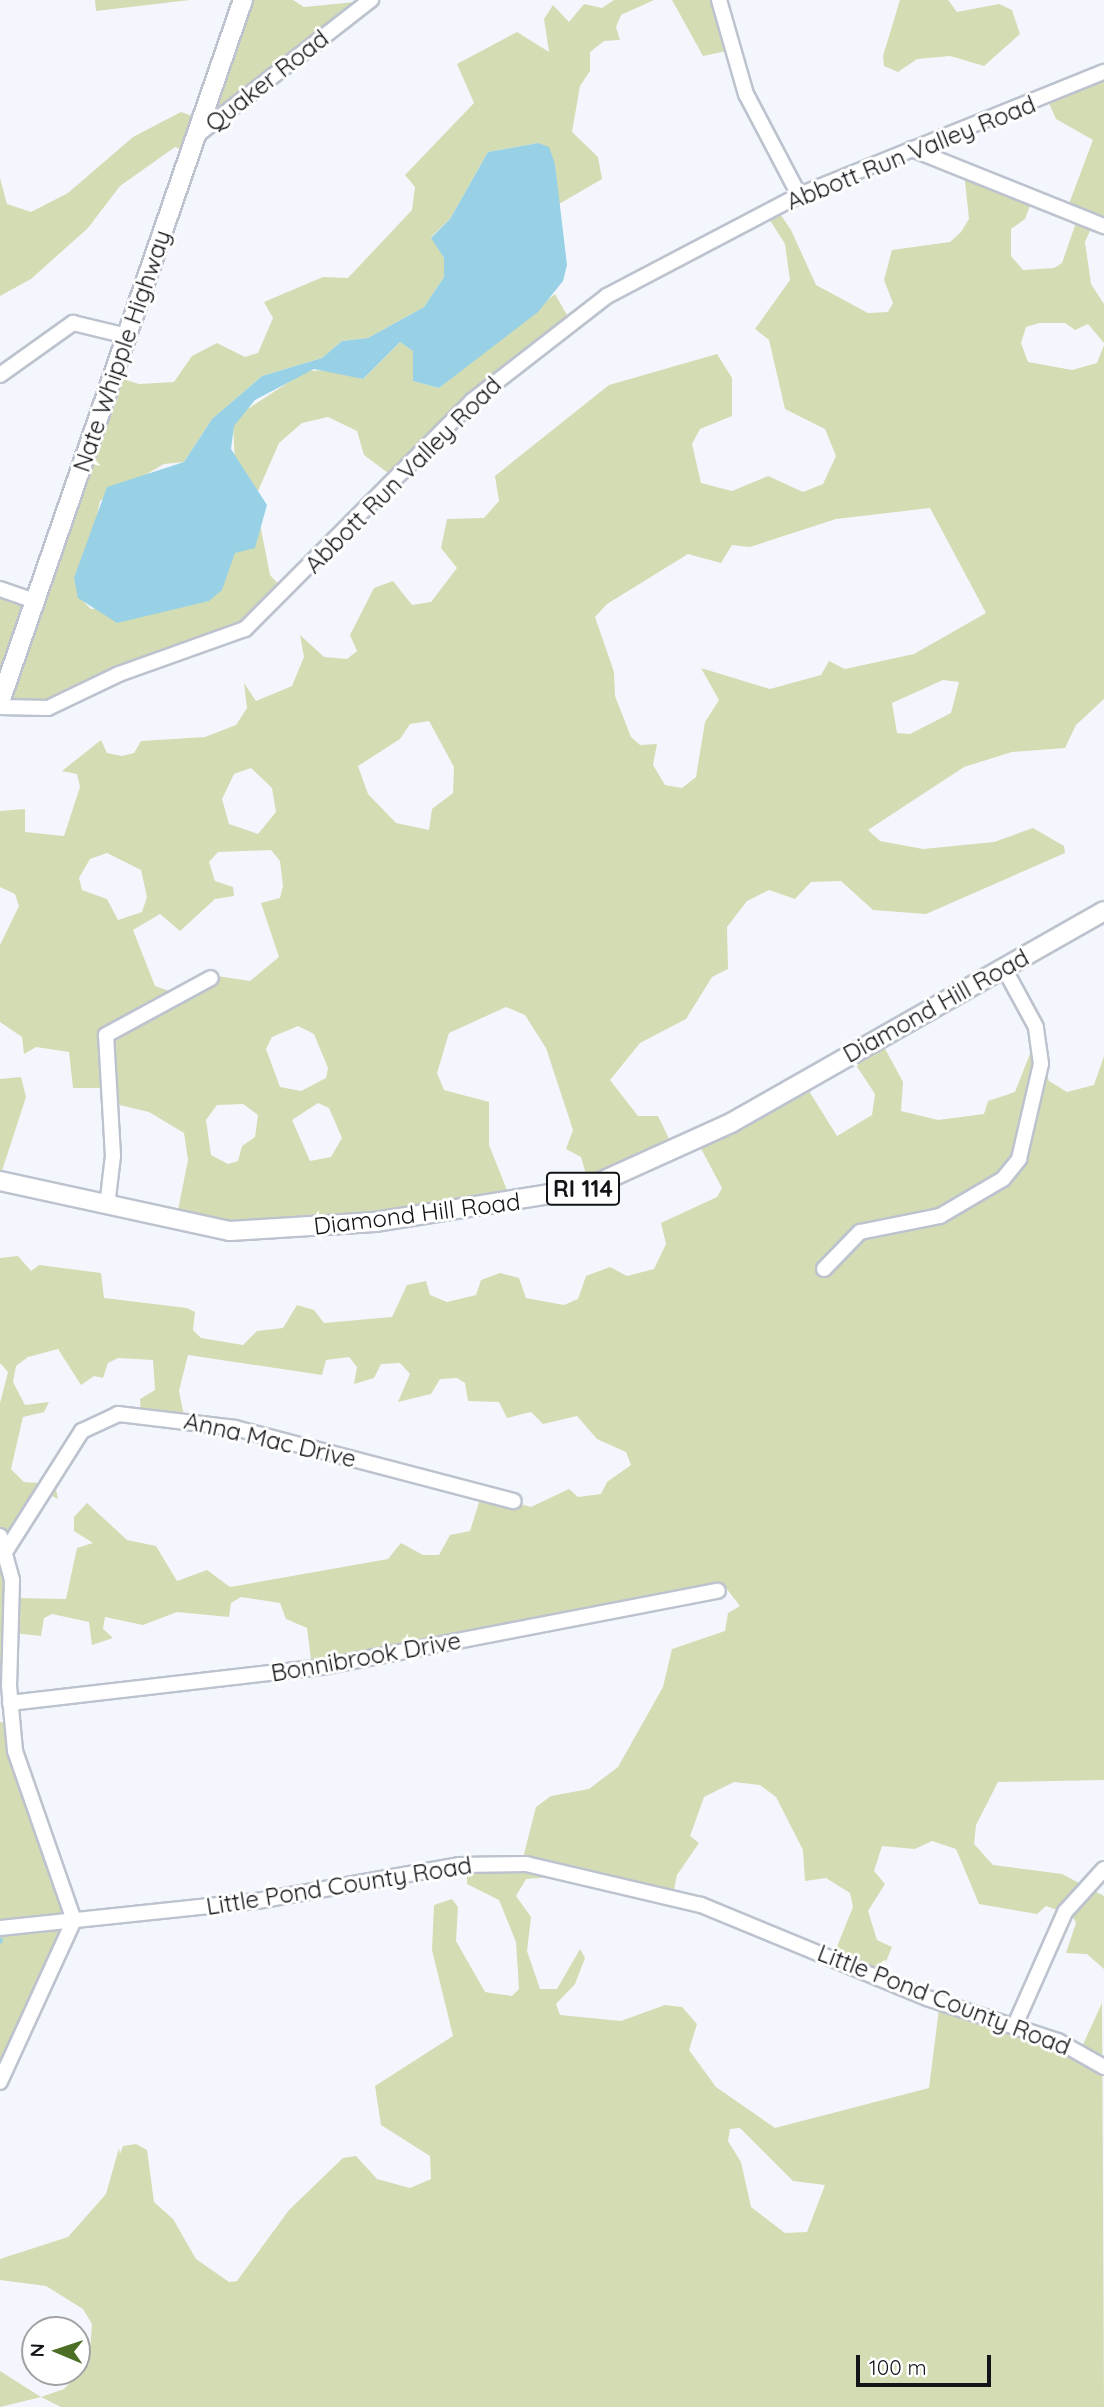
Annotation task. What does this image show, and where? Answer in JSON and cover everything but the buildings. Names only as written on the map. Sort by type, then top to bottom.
[{"type":"main road","name":"Nate Whipple Highway","points":[[0,705],[243,0]]},
{"type":"main road","name":"Diamond Hill Road","points":[[0,1181],[207,1229],[302,1229],[469,1210],[587,1188],[687,1146],[1104,911]]},
{"type":"street","name":"Quaker Road","points":[[196,136],[371,0]]},
{"type":"street","points":[[719,0],[746,94],[799,195]]},
{"type":"street","name":"Abbott Run Valley Road","points":[[0,705],[48,708],[252,624],[472,401],[557,332],[636,279],[799,195],[1104,72]]},
{"type":"street","points":[[912,149],[1104,226]]},
{"type":"street","points":[[0,375],[73,323],[127,336]]},
{"type":"street","points":[[0,589],[35,601]]},
{"type":"street","points":[[824,1269],[860,1233],[940,1216],[1003,1179],[1019,1159],[1041,1064],[1035,1027],[1004,968]]},
{"type":"street","points":[[107,1206],[113,1156],[106,1035],[211,978]]},
{"type":"street","name":"Anna Mac Drive","points":[[3,1543],[82,1431],[118,1414],[235,1428],[514,1501]]},
{"type":"street","points":[[0,2082],[74,1920],[22,1778],[10,1703],[3,1543]]},
{"type":"street","name":"Bonnibrook Drive","points":[[10,1703],[322,1667],[718,1591]]},
{"type":"street","name":"Little Pond County Road","points":[[0,1928],[282,1897],[459,1865],[526,1864],[701,1905],[927,1998],[1015,2025],[1104,2067]]},
{"type":"street","points":[[1015,2025],[1065,1912],[1104,1869]]},
{"type":"green space","points":[[95,0],[190,0],[96,11]]},
{"type":"green space","points":[[244,0],[293,0],[304,7],[376,0],[204,132],[192,153],[175,147],[120,186],[88,228],[31,279],[0,296],[0,178],[7,204],[31,212],[68,193],[133,137],[181,112],[201,119]]},
{"type":"green space","points":[[614,0],[654,0],[621,15],[616,27],[620,40],[604,41],[590,52],[590,71],[580,86],[572,132],[598,157],[602,179],[559,204],[555,164],[538,143],[488,152],[450,219],[431,237],[444,258],[444,277],[424,307],[368,338],[342,341],[322,358],[262,376],[212,419],[184,462],[164,464],[100,501],[79,597],[91,609],[209,601],[235,553],[260,524],[270,575],[287,593],[248,629],[50,708],[0,710],[0,590],[38,599],[116,377],[139,384],[174,382],[192,356],[217,343],[245,357],[258,353],[273,318],[264,302],[323,277],[348,278],[412,210],[415,187],[405,175],[474,103],[457,64],[517,32],[549,52],[544,19],[553,5],[569,22],[584,4],[602,8]]},
{"type":"green space","points":[[672,0],[722,0],[736,49],[703,56]]},
{"type":"green space","points":[[900,0],[948,0],[957,12],[999,4],[1012,10],[1020,34],[984,66],[950,56],[917,59],[898,72],[884,66],[883,56]]},
{"type":"green space","points":[[1104,70],[1104,225],[1093,224],[1085,242],[1091,284],[1104,304],[1104,343],[1088,324],[1075,330],[1065,323],[1039,323],[1026,327],[1021,343],[1028,362],[1072,370],[1097,363],[1104,345],[1104,699],[1076,725],[1065,748],[1012,752],[964,767],[868,830],[880,841],[923,849],[994,842],[1033,828],[1064,846],[1065,853],[926,914],[873,910],[841,881],[811,882],[795,899],[769,890],[747,901],[727,927],[728,969],[712,977],[686,1019],[640,1043],[610,1080],[638,1116],[658,1116],[676,1153],[589,1185],[581,1157],[566,1149],[573,1130],[546,1048],[525,1015],[506,1007],[449,1033],[437,1073],[444,1090],[489,1102],[489,1145],[511,1200],[314,1229],[176,1220],[188,1160],[184,1133],[149,1112],[111,1103],[99,1088],[73,1088],[69,1052],[36,1047],[24,1054],[22,1037],[0,1022],[0,945],[19,906],[15,894],[0,887],[0,811],[25,809],[25,832],[64,836],[80,787],[77,774],[62,771],[101,740],[107,753],[122,756],[134,753],[141,741],[205,737],[236,725],[247,708],[244,683],[256,701],[292,686],[304,657],[300,635],[324,657],[347,659],[357,651],[350,635],[374,588],[393,581],[412,605],[431,602],[457,568],[441,548],[447,519],[484,518],[499,501],[495,476],[609,385],[717,354],[732,378],[732,416],[700,429],[692,444],[701,483],[732,491],[768,476],[803,492],[823,484],[836,456],[825,429],[785,409],[769,340],[755,329],[790,280],[785,244],[766,214],[776,208],[791,230],[816,285],[868,313],[888,312],[893,303],[884,280],[892,250],[950,242],[961,232],[969,219],[964,172],[1032,200],[1025,219],[1011,229],[1011,256],[1023,270],[1054,268],[1062,263],[1078,217],[1067,209],[1093,140],[1056,119],[1047,99]],"holes":[[[930,508],[986,613],[914,654],[845,669],[829,661],[821,675],[770,689],[701,668],[719,700],[705,722],[696,777],[682,788],[665,785],[653,765],[657,744],[640,745],[631,737],[615,696],[614,672],[595,617],[607,604],[688,554],[721,563],[732,545],[750,547],[836,519]],[[943,680],[959,682],[951,713],[910,734],[897,733],[892,703]],[[429,721],[454,767],[453,793],[432,809],[429,830],[396,823],[368,794],[358,766],[400,739],[410,724]],[[251,768],[272,788],[276,812],[258,834],[229,824],[222,799],[234,774]],[[271,850],[280,861],[283,886],[280,898],[261,903],[279,957],[250,981],[217,976],[175,993],[155,986],[133,930],[160,914],[180,931],[215,899],[234,896],[233,887],[215,881],[209,862],[218,852]],[[107,853],[141,870],[147,897],[142,912],[118,920],[107,899],[82,890],[79,878],[90,859]],[[298,1026],[314,1034],[328,1068],[326,1078],[301,1091],[280,1087],[266,1049],[272,1037]],[[318,1103],[329,1108],[342,1138],[331,1157],[310,1161],[292,1120]],[[243,1104],[258,1115],[255,1137],[242,1146],[238,1161],[228,1164],[211,1155],[206,1120],[217,1105]]]},
{"type":"green space","points":[[555,294],[571,322],[396,479],[364,455],[357,431],[328,417],[302,423],[279,443],[258,491],[235,463],[233,426],[243,412],[306,371],[332,370],[363,379],[400,342],[413,351],[413,381],[439,388]]},
{"type":"green space","points":[[1035,1041],[1049,1081],[1067,1092],[1094,1085],[1104,1056],[1104,1780],[998,1782],[976,1825],[974,1844],[993,1865],[1062,1874],[1104,1896],[1104,1969],[1087,1954],[1066,1953],[1076,1923],[1072,1915],[1046,1906],[1037,1914],[979,1904],[956,1849],[932,1841],[915,1849],[882,1846],[874,1871],[885,1884],[868,1911],[877,1940],[892,1947],[881,1974],[834,1954],[853,1907],[850,1893],[826,1878],[805,1881],[803,1850],[776,1797],[760,1785],[734,1782],[704,1797],[690,1836],[699,1843],[677,1875],[673,1894],[578,1875],[526,1879],[516,1896],[531,1917],[527,1951],[540,1989],[557,1989],[580,1949],[585,1958],[575,1984],[556,2004],[560,2015],[621,2021],[665,2005],[682,2007],[697,2024],[689,2050],[716,2087],[775,2128],[929,2088],[940,2001],[1080,2051],[1102,2003],[1104,2407],[61,2407],[41,2397],[67,2386],[91,2386],[91,2316],[87,2316],[83,2309],[46,2286],[0,2280],[0,2259],[68,2237],[106,2194],[119,2148],[120,2154],[123,2146],[136,2144],[147,2150],[154,2202],[173,2219],[196,2259],[229,2282],[237,2281],[289,2210],[343,2158],[356,2156],[377,2179],[410,2188],[431,2179],[430,2156],[381,2125],[375,2086],[453,2036],[432,1950],[434,1905],[452,1899],[458,1907],[456,1941],[485,1992],[512,1996],[519,1989],[516,1942],[499,1900],[467,1884],[467,1864],[523,1858],[536,1807],[551,1796],[589,1789],[618,1767],[663,1687],[672,1649],[725,1631],[728,1613],[740,1606],[726,1588],[312,1668],[307,1628],[286,1619],[280,1603],[241,1597],[231,1603],[229,1617],[177,1612],[143,1625],[105,1617],[103,1629],[113,1638],[92,1645],[89,1622],[52,1614],[44,1618],[41,1636],[13,1633],[11,1668],[0,1668],[0,1403],[8,1372],[0,1363],[0,1258],[18,1256],[31,1271],[39,1265],[101,1273],[104,1298],[187,1308],[195,1312],[193,1330],[201,1338],[243,1345],[257,1331],[283,1328],[297,1305],[314,1310],[324,1323],[392,1317],[407,1285],[426,1281],[430,1295],[447,1302],[476,1295],[481,1280],[500,1273],[519,1278],[526,1298],[564,1305],[578,1299],[586,1276],[610,1267],[627,1276],[654,1269],[666,1244],[661,1223],[717,1197],[722,1188],[698,1143],[804,1083],[837,1136],[872,1115],[875,1094],[850,1056],[882,1043],[903,1082],[901,1111],[938,1120],[984,1114],[988,1101],[1015,1092]],"holes":[[[58,1349],[81,1385],[94,1376],[103,1378],[108,1363],[118,1358],[153,1360],[155,1390],[140,1399],[141,1416],[184,1416],[179,1391],[188,1355],[322,1375],[326,1360],[349,1357],[357,1367],[354,1384],[374,1378],[381,1364],[400,1363],[410,1374],[398,1402],[431,1394],[440,1379],[457,1378],[465,1383],[468,1401],[499,1402],[507,1418],[531,1412],[543,1424],[577,1416],[597,1439],[626,1452],[631,1465],[607,1482],[601,1494],[578,1497],[569,1489],[531,1507],[482,1493],[470,1531],[450,1535],[439,1555],[423,1555],[401,1543],[388,1559],[230,1587],[207,1570],[177,1581],[156,1546],[127,1540],[87,1503],[74,1517],[74,1531],[93,1543],[77,1548],[66,1599],[15,1598],[11,1547],[50,1495],[58,1499],[55,1484],[24,1482],[11,1469],[23,1417],[44,1412],[49,1402],[25,1405],[13,1382],[16,1366],[28,1357]],[[740,2128],[793,2181],[825,2185],[807,2232],[785,2233],[751,2207],[741,2162],[728,2141],[730,2129]]]},
{"type":"green space","points":[[21,1077],[26,1097],[0,1177],[0,1079]]},
{"type":"green space","points":[[0,1722],[15,1723],[17,1748],[75,1920],[0,2080]]},
{"type":"green space","points":[[0,2371],[41,2397],[0,2407]]},
{"type":"water","points":[[538,143],[549,147],[555,164],[567,265],[563,281],[538,312],[439,388],[413,381],[413,351],[400,342],[363,379],[314,369],[255,400],[234,426],[231,449],[267,505],[255,548],[235,553],[222,590],[209,601],[117,623],[78,598],[74,578],[107,487],[184,462],[212,419],[262,376],[322,358],[342,341],[368,338],[424,307],[444,277],[444,258],[431,238],[450,219],[488,152]]}]
